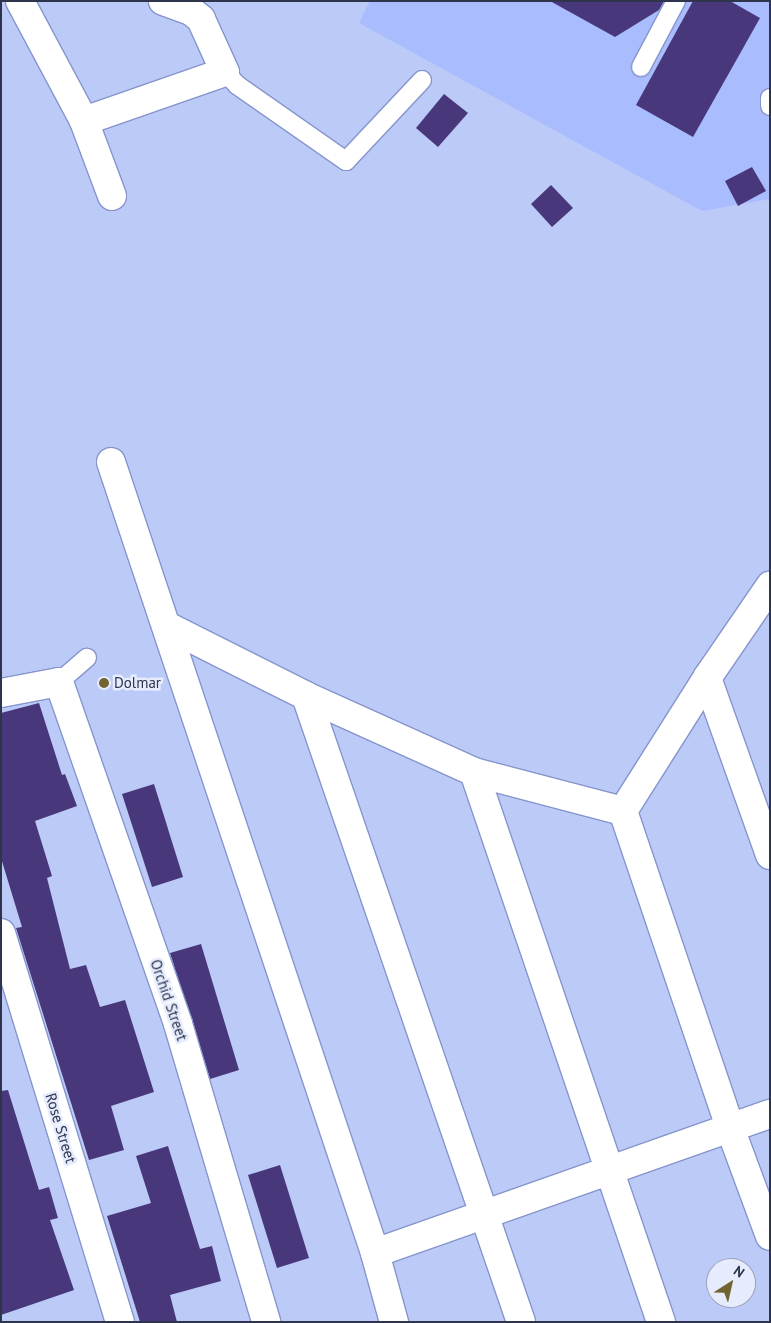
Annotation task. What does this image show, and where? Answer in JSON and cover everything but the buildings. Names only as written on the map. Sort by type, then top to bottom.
[{"type":"street","points":[[20,1],[84,121],[112,196]]},
{"type":"street","points":[[84,121],[225,72],[201,19],[191,11],[163,1]]},
{"type":"street","points":[[111,462],[375,1253],[394,1322]]},
{"type":"street","points":[[623,811],[707,678],[770,586]]},
{"type":"street","points":[[166,626],[306,696],[474,772],[623,811]]},
{"type":"street","points":[[707,678],[770,855]]},
{"type":"street","points":[[1,693],[59,682]]},
{"type":"street","name":"Orchid Street","points":[[59,682],[178,1024],[266,1322]]},
{"type":"street","points":[[306,696],[521,1322]]},
{"type":"street","points":[[474,772],[607,1171],[661,1322]]},
{"type":"street","points":[[623,811],[730,1128],[770,1236]]},
{"type":"street","name":"Rose Street","points":[[1,933],[120,1322]]},
{"type":"street","points":[[375,1253],[770,1114]]},
{"type":"lane","points":[[641,67],[676,1]]},
{"type":"lane","points":[[225,72],[237,85],[346,161],[422,80]]},
{"type":"lane","points":[[770,98],[770,106]]},
{"type":"lane","points":[[59,682],[87,658]]},
{"type":"shaded area","points":[[370,1],[770,1],[770,199],[702,211],[359,23]]},
{"type":"place","name":"Dolmar","points":[[104,683]]}]
